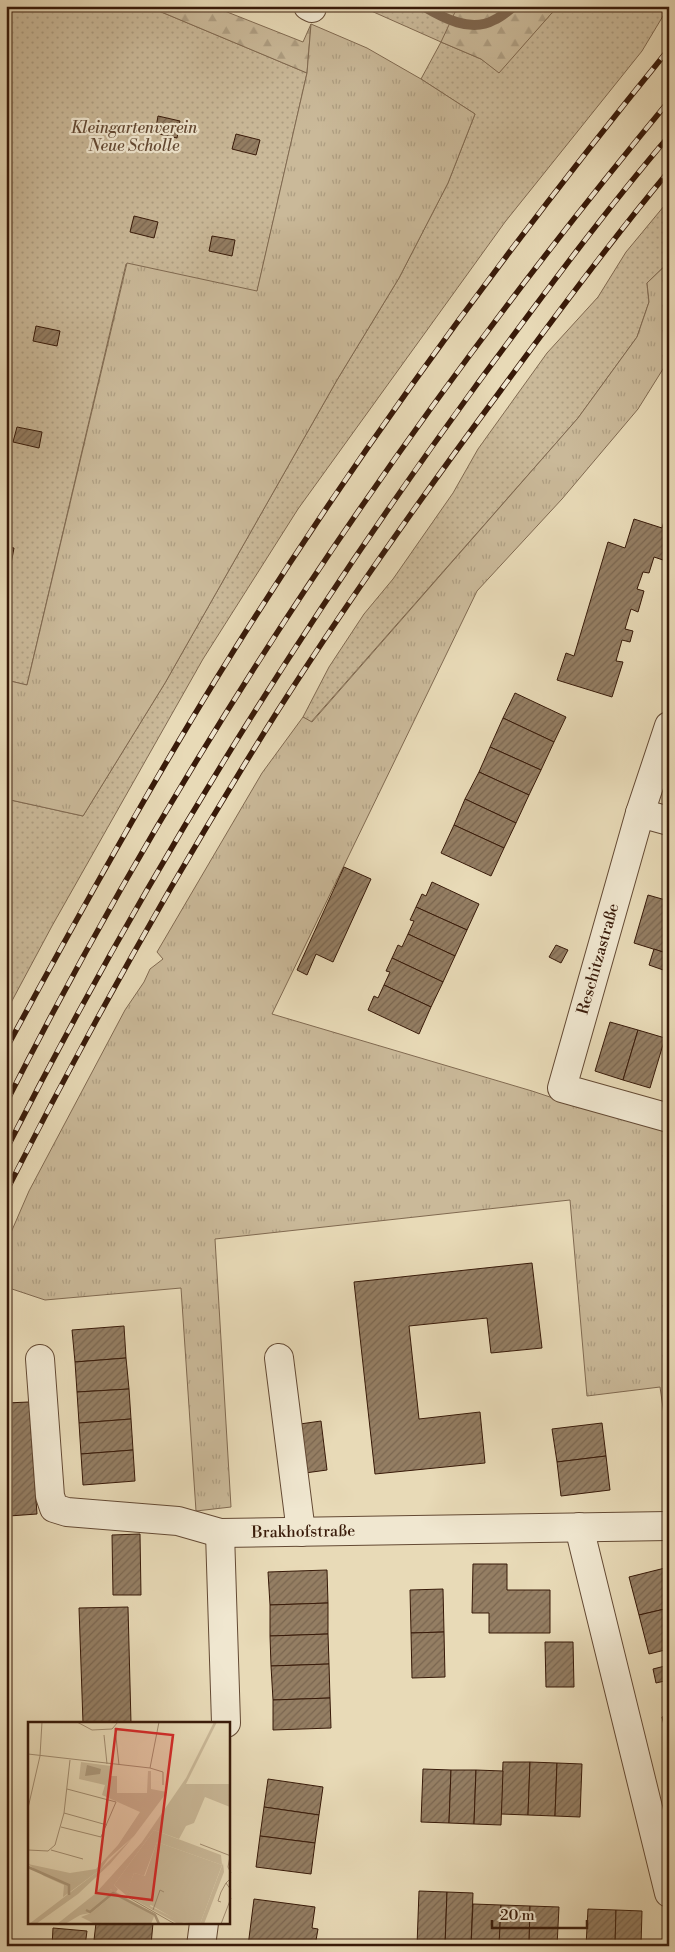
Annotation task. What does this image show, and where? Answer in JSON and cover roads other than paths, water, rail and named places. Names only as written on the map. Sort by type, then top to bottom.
[{"type":"street","name":"Reschitzastraße","points":[[669,726],[640,813],[562,1088],[669,1118]]},
{"type":"street","points":[[640,813],[669,821]]},
{"type":"street","points":[[279,1358],[301,1532]]},
{"type":"street","name":"Brakhofstraße","points":[[40,1359],[50,1496],[54,1508],[67,1512],[178,1521],[220,1533],[669,1526]]},
{"type":"street","points":[[579,1527],[669,1893]]},
{"type":"street","points":[[220,1533],[226,1722]]},
{"type":"street","points":[[201,1946],[204,1924]]},
{"type":"waterway","points":[[423,6],[448,19],[476,25],[485,24],[497,19],[514,6]]},
{"type":"railway","points":[[6,1049],[83,908],[163,768],[269,594],[322,514],[433,355],[490,278],[608,124],[669,49]]},
{"type":"railway","points":[[6,1103],[76,970],[150,839],[228,710],[309,584],[394,459],[483,338],[574,218],[669,101]]},
{"type":"railway","points":[[6,1150],[111,952],[167,855],[225,759],[346,570],[475,387],[594,229],[669,136]]},
{"type":"railway","points":[[6,1192],[102,1009],[170,889],[277,712],[414,509],[583,279],[669,171]]},
{"type":"park label","name":"Kleingartenverein Neue Scholle","points":[[134,137]]}]
